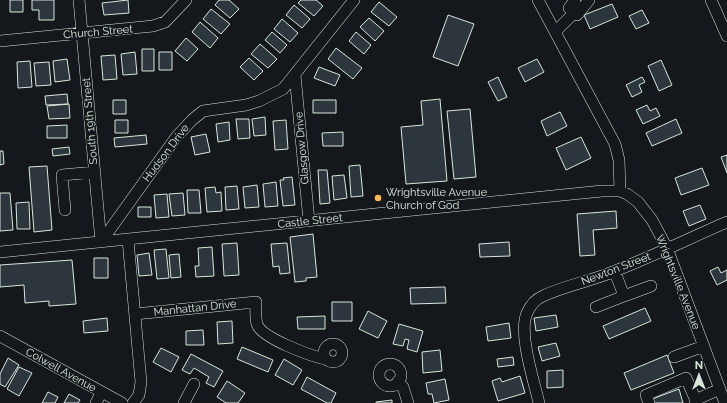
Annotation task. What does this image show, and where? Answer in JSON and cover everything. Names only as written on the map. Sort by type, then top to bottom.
[{"type":"street","name":"South 19th Street","points":[[79,0],[101,242]]},
{"type":"street","name":"Church Street","points":[[0,41],[161,24],[169,19],[186,0]]},
{"type":"street","name":"Hudson Drive","points":[[101,242],[178,136],[198,114],[207,110],[259,101],[283,89],[354,0]]},
{"type":"street","points":[[575,0],[569,8],[577,15],[588,0]]},
{"type":"street","points":[[710,0],[727,36]]},
{"type":"street","points":[[543,1],[556,31],[614,144],[619,160],[620,192]]},
{"type":"street","points":[[556,31],[574,12]]},
{"type":"street","name":"Glasgow Drive","points":[[295,75],[309,221]]},
{"type":"street","points":[[65,210],[62,175],[95,172]]},
{"type":"street","name":"Castle Street","points":[[0,252],[602,191],[620,192]]},
{"type":"street","name":"Wrightsville Avenue","points":[[620,192],[633,198],[645,210],[667,248],[725,403]]},
{"type":"street","name":"Newton Street","points":[[539,403],[524,336],[524,323],[529,309],[542,297],[615,272],[727,222]]},
{"type":"street","points":[[128,240],[141,382],[139,395],[133,403]]},
{"type":"street","points":[[615,272],[624,296]]},
{"type":"street","points":[[596,307],[651,286]]},
{"type":"street","name":"Manhattan Drive","points":[[134,314],[256,302],[257,325],[265,334],[311,356],[325,359]]},
{"type":"street","name":"Colwell Avenue","points":[[0,336],[99,398],[122,403]]},
{"type":"street","points":[[674,357],[704,346]]},
{"type":"street","points":[[649,403],[646,395],[686,378],[696,401],[720,389]]},
{"type":"street","points":[[398,381],[403,388],[408,403]]},
{"type":"street","points":[[184,403],[194,384]]},
{"type":"building","points":[[10,0],[23,0],[23,12],[10,12]]},
{"type":"building","points":[[32,0],[54,0],[54,20],[39,20],[39,10],[32,10]]},
{"type":"building","points":[[128,0],[129,13],[104,15],[102,3]]},
{"type":"building","points":[[219,0],[229,0],[239,9],[230,18],[215,5]]},
{"type":"building","points":[[301,0],[316,0],[323,6],[314,16],[298,3]]},
{"type":"building","points":[[379,2],[397,17],[389,26],[371,12]]},
{"type":"building","points":[[612,4],[618,17],[590,29],[584,15]]},
{"type":"building","points":[[294,5],[310,19],[302,28],[286,15]]},
{"type":"building","points":[[211,9],[230,24],[221,34],[203,19]]},
{"type":"building","points":[[642,10],[649,23],[636,29],[629,16]]},
{"type":"building","points":[[448,15],[474,24],[458,66],[433,57]]},
{"type":"building","points":[[369,18],[384,31],[375,41],[360,27]]},
{"type":"building","points":[[282,19],[298,33],[290,42],[274,29]]},
{"type":"building","points":[[200,22],[218,38],[210,48],[192,32]]},
{"type":"building","points":[[272,32],[287,45],[280,53],[265,40]]},
{"type":"building","points":[[356,32],[371,45],[364,54],[349,41]]},
{"type":"building","points":[[186,38],[198,49],[187,61],[175,51]]},
{"type":"building","points":[[260,44],[277,59],[268,68],[251,54]]},
{"type":"building","points":[[336,48],[362,68],[353,79],[328,59]]},
{"type":"building","points":[[142,49],[154,49],[154,71],[142,71]]},
{"type":"building","points":[[135,52],[137,74],[123,75],[121,54]]},
{"type":"building","points":[[159,52],[172,52],[172,70],[159,70]]},
{"type":"building","points":[[115,55],[117,79],[103,80],[101,56]]},
{"type":"building","points":[[249,58],[263,71],[254,80],[240,67]]},
{"type":"building","points":[[67,59],[70,80],[55,82],[53,61]]},
{"type":"building","points":[[537,59],[544,72],[525,82],[518,68]]},
{"type":"building","points":[[661,60],[672,85],[659,91],[648,66]]},
{"type":"building","points":[[30,61],[32,87],[18,88],[17,62]]},
{"type":"building","points":[[49,62],[51,85],[36,86],[34,63]]},
{"type":"building","points":[[319,67],[340,75],[335,86],[314,78]]},
{"type":"building","points":[[498,77],[507,97],[498,101],[488,82]]},
{"type":"building","points":[[642,77],[645,82],[639,85],[642,92],[632,97],[626,85]]},
{"type":"building","points":[[67,94],[68,104],[46,105],[45,96]]},
{"type":"building","points":[[440,99],[447,181],[406,184],[401,127],[423,125],[421,101]]},
{"type":"building","points":[[113,100],[126,100],[126,114],[113,114]]},
{"type":"building","points":[[313,100],[336,100],[336,113],[313,113]]},
{"type":"building","points":[[69,104],[70,118],[49,119],[47,106]]},
{"type":"building","points":[[647,105],[650,111],[656,108],[660,116],[643,124],[636,110]]},
{"type":"building","points":[[470,109],[476,177],[454,179],[447,111]]},
{"type":"building","points":[[560,112],[567,126],[547,136],[541,121]]},
{"type":"building","points":[[265,117],[266,135],[254,136],[252,119]]},
{"type":"building","points":[[236,119],[249,119],[250,138],[238,139]]},
{"type":"building","points":[[676,119],[682,133],[652,146],[646,133]]},
{"type":"building","points":[[115,120],[128,120],[128,133],[115,133]]},
{"type":"building","points":[[286,120],[288,149],[275,150],[273,121]]},
{"type":"building","points":[[229,122],[230,140],[218,142],[216,124]]},
{"type":"building","points":[[67,125],[67,138],[47,138],[47,126]]},
{"type":"building","points":[[343,132],[343,146],[323,146],[322,133]]},
{"type":"building","points":[[206,134],[210,152],[195,155],[191,137]]},
{"type":"building","points":[[146,135],[147,144],[115,147],[114,138]]},
{"type":"building","points":[[581,137],[591,158],[566,170],[556,148]]},
{"type":"building","points":[[69,147],[70,154],[53,156],[52,149]]},
{"type":"building","points":[[0,151],[3,151],[4,164],[0,165]]},
{"type":"building","points":[[727,155],[727,173],[721,157]]},
{"type":"building","points":[[360,165],[363,196],[351,197],[349,166]]},
{"type":"building","points":[[47,166],[52,230],[34,232],[29,167]]},
{"type":"building","points":[[702,168],[709,185],[681,195],[675,178]]},
{"type":"building","points":[[318,170],[327,170],[330,203],[320,204]]},
{"type":"building","points":[[344,175],[347,198],[334,200],[332,176]]},
{"type":"building","points":[[292,177],[295,205],[283,206],[280,180],[284,180],[283,178]]},
{"type":"building","points":[[276,182],[278,206],[265,207],[263,184]]},
{"type":"building","points":[[257,185],[259,207],[245,208],[243,187]]},
{"type":"building","points":[[237,186],[239,209],[226,210],[225,187]]},
{"type":"building","points":[[215,187],[216,193],[221,192],[222,211],[207,212],[205,188]]},
{"type":"building","points":[[187,190],[199,190],[201,213],[188,213]]},
{"type":"building","points":[[0,193],[10,193],[13,230],[0,231]]},
{"type":"building","points":[[183,193],[185,215],[172,216],[169,194]]},
{"type":"building","points":[[167,194],[169,217],[156,218],[154,195]]},
{"type":"building","points":[[29,202],[30,229],[17,229],[16,203]]},
{"type":"building","points":[[700,205],[706,219],[689,226],[683,211]]},
{"type":"building","points":[[138,207],[151,207],[151,217],[138,217]]},
{"type":"building","points":[[616,211],[617,228],[593,230],[595,255],[580,256],[577,214]]},
{"type":"building","points":[[313,234],[317,277],[306,278],[306,281],[295,282],[290,237]]},
{"type":"building","points":[[509,242],[510,256],[480,257],[479,244]]},
{"type":"building","points":[[237,243],[239,275],[224,276],[222,244]]},
{"type":"building","points":[[287,243],[290,273],[280,274],[279,266],[273,267],[271,244]]},
{"type":"building","points":[[212,247],[214,276],[196,277],[195,266],[199,266],[198,248]]},
{"type":"building","points":[[166,249],[169,278],[157,279],[154,250]]},
{"type":"building","points":[[149,253],[152,275],[139,276],[137,255]]},
{"type":"building","points":[[179,254],[181,277],[171,278],[169,255]]},
{"type":"building","points":[[94,258],[108,258],[108,278],[94,278]]},
{"type":"building","points":[[72,260],[76,304],[49,306],[49,301],[25,303],[24,285],[0,287],[0,265]]},
{"type":"building","points":[[718,267],[721,273],[727,270],[727,280],[717,285],[710,271]]},
{"type":"building","points":[[445,287],[446,303],[411,304],[410,288]]},
{"type":"building","points":[[332,302],[352,302],[352,321],[332,321]]},
{"type":"building","points":[[645,308],[651,321],[609,339],[603,326]]},
{"type":"building","points":[[368,311],[387,321],[378,338],[359,329]]},
{"type":"building","points":[[556,315],[558,327],[536,331],[534,318]]},
{"type":"building","points":[[325,316],[325,329],[298,329],[297,317]]},
{"type":"building","points":[[107,318],[108,331],[84,333],[83,321]]},
{"type":"building","points":[[232,321],[233,343],[218,344],[217,322]]},
{"type":"building","points":[[509,323],[511,338],[488,341],[486,327]]},
{"type":"building","points":[[399,324],[423,331],[417,352],[407,349],[409,340],[405,339],[403,346],[393,344]]},
{"type":"building","points":[[203,330],[204,345],[186,345],[186,331]]},
{"type":"building","points":[[556,343],[560,356],[542,361],[538,347]]},
{"type":"building","points":[[242,347],[273,360],[268,372],[237,359]]},
{"type":"building","points":[[161,348],[179,357],[171,372],[153,362]]},
{"type":"building","points":[[440,350],[442,371],[423,373],[422,352]]},
{"type":"building","points":[[191,354],[223,371],[214,387],[206,383],[209,377],[194,368],[190,374],[182,370]]},
{"type":"building","points":[[667,355],[674,373],[631,390],[624,373]]},
{"type":"building","points":[[513,357],[514,365],[498,367],[497,359]]},
{"type":"building","points":[[8,358],[19,365],[5,387],[0,384],[0,374]]},
{"type":"building","points":[[284,359],[302,370],[293,385],[275,375]]},
{"type":"building","points":[[19,367],[32,373],[19,396],[7,389]]},
{"type":"building","points":[[563,370],[563,387],[547,388],[547,371]]},
{"type":"building","points":[[520,376],[525,393],[498,401],[492,381],[500,378],[502,382]]},
{"type":"building","points":[[307,377],[336,393],[331,403],[327,403],[301,389]]},
{"type":"building","points":[[445,379],[449,400],[434,403],[432,394],[428,394],[426,383]]},
{"type":"building","points":[[227,381],[245,393],[238,403],[226,403],[217,397]]},
{"type":"building","points":[[679,389],[683,403],[653,403],[652,399]]},
{"type":"building","points":[[48,392],[58,397],[55,403],[42,403]]},
{"type":"building","points":[[69,394],[80,400],[78,403],[64,403]]},
{"type":"building","points":[[392,400],[392,403],[376,403],[376,402]]},
{"type":"place","name":"Wrightsville Avenue Church of God","points":[[378,198]]}]
